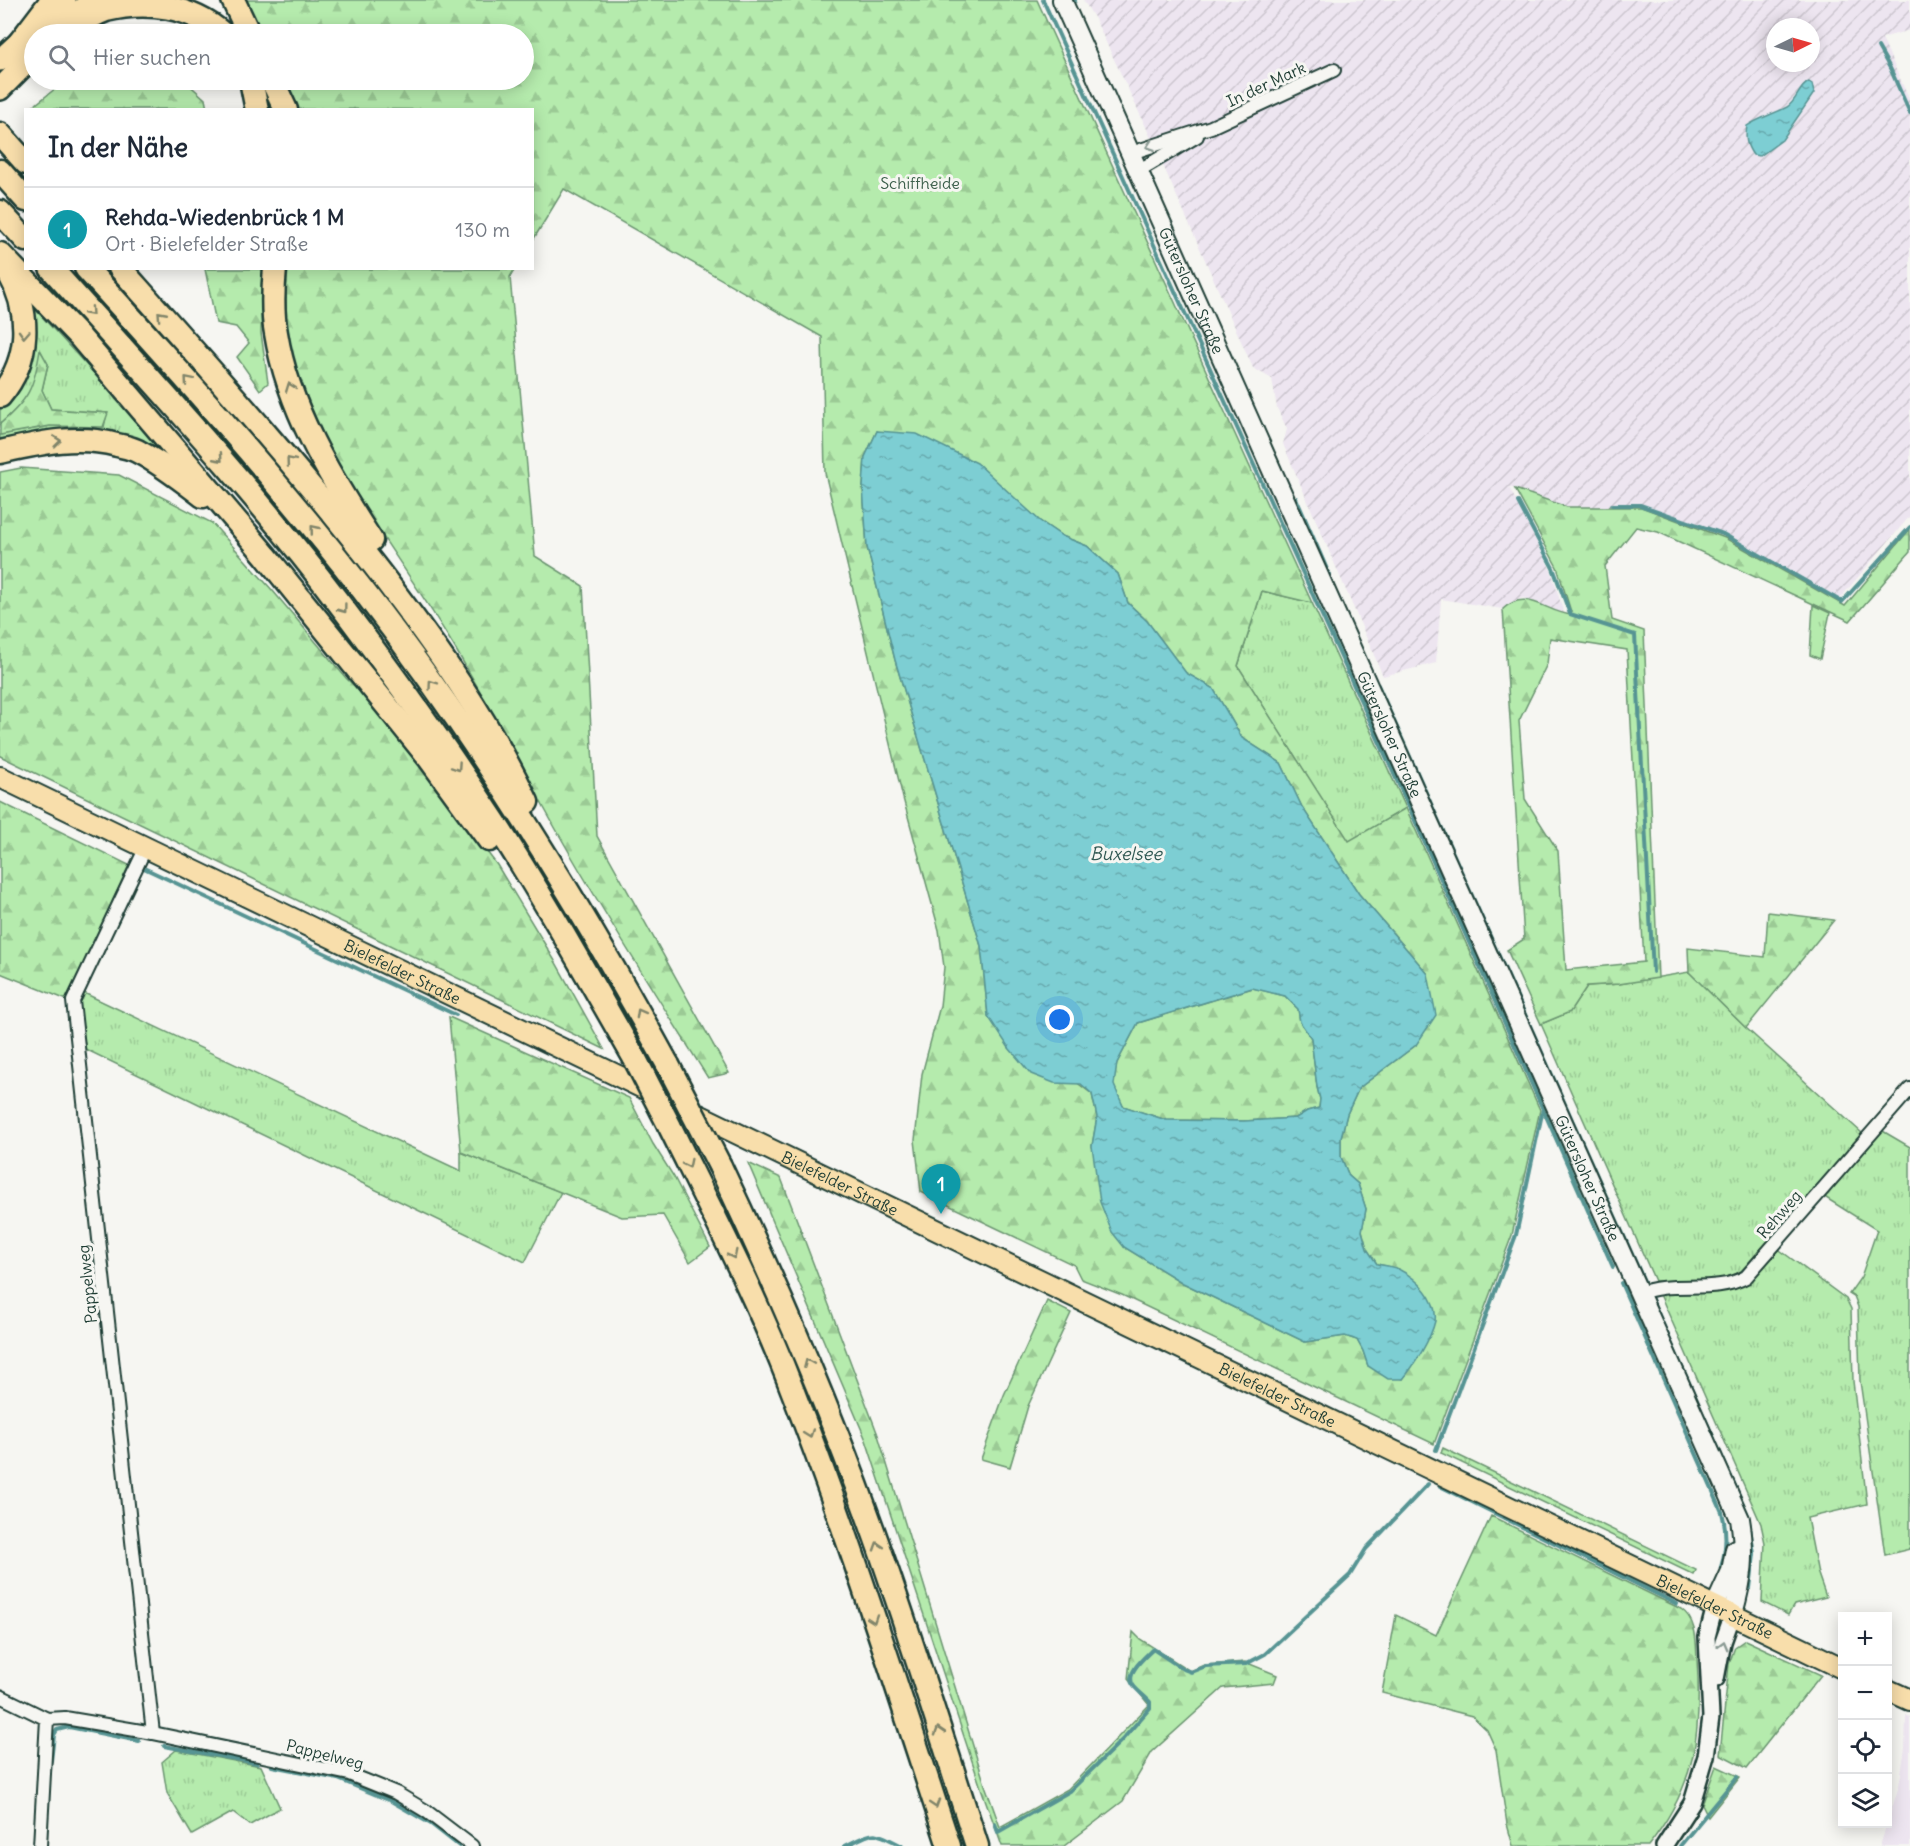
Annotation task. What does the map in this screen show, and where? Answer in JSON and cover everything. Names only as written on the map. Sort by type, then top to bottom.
[{"type":"highway","points":[[40,24],[52,0]]},
{"type":"highway","points":[[46,24],[65,0]]},
{"type":"highway","points":[[66,24],[92,0]]},
{"type":"highway","points":[[233,0],[244,24]]},
{"type":"highway","points":[[80,24],[108,9],[138,3],[179,8],[192,13],[208,24]]},
{"type":"highway","points":[[0,60],[24,50]]},
{"type":"highway","points":[[3,86],[24,54]]},
{"type":"highway","points":[[252,90],[257,108]]},
{"type":"highway","points":[[277,90],[285,108]]},
{"type":"highway","points":[[0,134],[24,161]]},
{"type":"highway","points":[[0,171],[24,198]]},
{"type":"highway","points":[[0,212],[24,238]]},
{"type":"highway","points":[[0,254],[79,336],[266,556],[429,759],[572,950]]},
{"type":"highway","points":[[0,260],[19,290],[25,330],[21,357],[0,396]]},
{"type":"highway","points":[[53,270],[259,503],[340,605],[419,712],[495,822],[635,1059],[738,1267],[792,1390],[877,1630],[949,1846]]},
{"type":"highway","points":[[88,270],[283,490],[363,590],[444,699],[614,966],[720,1166],[766,1263],[846,1456],[977,1846]]},
{"type":"highway","points":[[122,270],[328,506],[430,639],[477,710],[519,786],[568,891]]},
{"type":"highway","points":[[275,270],[276,331],[285,374],[307,429],[344,498],[410,597],[430,639]]},
{"type":"highway","points":[[0,452],[78,438],[102,441],[136,450],[164,466],[215,506],[266,556]]},
{"type":"main road","name":"Gütersloher Straße","points":[[1062,0],[1740,1519],[1744,1547],[1743,1574],[1733,1614]]},
{"type":"main road","name":"Bielefelder Straße","points":[[0,777],[1838,1666]]},
{"type":"main road","name":"Gütersloher Straße","points":[[1715,1606],[1731,1571],[1735,1548],[1734,1520],[1717,1469]]},
{"type":"main road","points":[[1892,1692],[1910,1701]]},
{"type":"street","name":"In der Mark","points":[[1138,171],[1211,127],[1334,70]]},
{"type":"street","name":"In der Mark","points":[[1131,153],[1211,127]]},
{"type":"street","name":"Pappelweg","points":[[146,847],[73,1001],[153,1733]]},
{"type":"street","name":"Rehweg","points":[[1638,1294],[1652,1288],[1726,1285],[1746,1277],[1910,1089]]},
{"type":"street","points":[[1711,1717],[1707,1637],[1715,1606]]},
{"type":"street","points":[[1664,1846],[1692,1803],[1706,1756],[1720,1652],[1733,1614]]},
{"type":"street","name":"Pappelweg","points":[[0,1696],[46,1719],[64,1718],[153,1733],[349,1774],[396,1793],[426,1811],[472,1846]]},
{"type":"street","points":[[40,1846],[46,1719]]},
{"type":"shaded area","points":[[1083,0],[1910,0],[1910,30],[1882,38],[1910,101],[1910,516],[1837,602],[1725,538],[1641,507],[1567,507],[1509,487],[1551,570],[1564,614],[1523,598],[1511,602],[1503,609],[1441,599],[1436,663],[1383,676],[1283,444],[1287,429],[1277,408],[1272,379],[1253,368],[1146,127],[1095,19]]},
{"type":"shaded area","points":[[1906,1715],[1910,1717],[1910,1846],[1880,1846],[1886,1828],[1892,1828],[1892,1808],[1899,1786],[1905,1748]]},
{"type":"green space","name":"Schiffheide","points":[[245,0],[1037,0],[1312,603],[1262,591],[1238,666],[1349,841],[1406,808],[1540,1110],[1512,1235],[1434,1444],[1122,1295],[1081,1279],[1074,1265],[921,1192],[915,1140],[922,1074],[940,1006],[944,967],[939,930],[903,798],[825,473],[822,337],[564,189],[534,238],[534,108],[298,108],[290,90],[534,90],[534,24],[256,24]],"holes":[[[877,431],[1010,495],[1040,521],[1062,536],[1087,546],[1118,574],[1128,603],[1147,621],[1186,673],[1213,688],[1242,738],[1281,763],[1302,807],[1359,894],[1428,974],[1416,1045],[1359,1088],[1347,1114],[1341,1137],[1341,1157],[1349,1176],[1358,1184],[1366,1209],[1362,1230],[1367,1249],[1377,1264],[1399,1269],[1425,1345],[1403,1379],[1368,1366],[1357,1340],[1345,1336],[1305,1342],[1183,1283],[1124,1247],[1092,1146],[1097,1117],[1092,1094],[988,1016],[981,946],[895,660],[867,547],[863,487],[865,457]]]},
{"type":"green space","points":[[54,90],[195,90],[205,99],[207,108],[31,108]]},
{"type":"green space","points":[[205,270],[263,270],[261,333],[268,383],[260,390],[237,357],[249,343],[236,327],[216,323]]},
{"type":"green space","points":[[288,270],[514,270],[510,277],[535,556],[583,586],[597,836],[729,1073],[708,1078],[582,875],[462,661],[345,476],[310,409],[297,374],[288,335],[286,295]]},
{"type":"green space","points":[[34,308],[178,465],[140,446],[0,448],[0,435],[50,426],[104,427],[107,413],[51,409],[42,390],[48,364],[41,351],[31,390],[0,424],[0,409],[12,395]]},
{"type":"green space","points":[[40,350],[48,364],[42,390],[51,409],[108,413],[103,427],[50,426],[0,435],[0,424],[18,407],[29,392]]},
{"type":"green space","points":[[21,468],[119,475],[212,523],[346,678],[378,709],[497,865],[555,961],[604,1049],[0,756],[0,472]]},
{"type":"green space","points":[[1515,489],[1567,507],[1641,507],[1725,538],[1845,606],[1910,529],[1910,552],[1850,621],[1658,532],[1636,527],[1605,566],[1612,620],[1644,631],[1658,978],[1587,986],[1570,1012],[1541,1024],[1507,950],[1524,939],[1503,609],[1520,600],[1537,603],[1572,615],[1557,567]],"holes":[[[1550,638],[1627,650],[1644,962],[1566,970],[1558,851],[1525,799],[1519,721],[1547,664]]]},
{"type":"green space","points":[[1262,591],[1312,603],[1406,808],[1349,842],[1238,666]]},
{"type":"green space","points":[[1813,605],[1830,613],[1820,659],[1810,655]]},
{"type":"green space","points":[[0,802],[129,865],[67,1000],[0,973]]},
{"type":"green space","points":[[1768,912],[1834,920],[1746,1028],[1689,972],[1688,948],[1765,957]]},
{"type":"green space","points":[[1689,972],[1746,1028],[1863,1134],[1741,1271],[1726,1279],[1655,1281],[1541,1024],[1570,1012],[1587,986],[1619,984]]},
{"type":"green space","points":[[1253,988],[1285,996],[1298,1009],[1300,1022],[1311,1038],[1320,1099],[1319,1108],[1307,1111],[1296,1118],[1244,1121],[1166,1120],[1123,1106],[1113,1085],[1117,1063],[1138,1023]]},
{"type":"green space","points":[[84,993],[461,1171],[461,1152],[561,1192],[525,1262],[83,1048],[79,1005]]},
{"type":"green space","points":[[449,1017],[629,1098],[653,1144],[674,1177],[710,1247],[690,1262],[663,1215],[622,1217],[461,1152]]},
{"type":"green space","points":[[1881,1130],[1910,1147],[1910,1549],[1885,1555],[1860,1381],[1858,1307],[1854,1297],[1849,1294],[1861,1277],[1877,1230],[1823,1196]]},
{"type":"green space","points":[[748,1163],[781,1178],[878,1435],[985,1785],[1000,1827],[1068,1789],[1149,1705],[1128,1679],[1133,1632],[1140,1639],[1190,1671],[1204,1665],[1245,1662],[1277,1675],[1274,1683],[1223,1688],[1152,1752],[1123,1801],[1064,1846],[1002,1846],[866,1440]]},
{"type":"green space","points":[[1777,1248],[1846,1299],[1851,1309],[1853,1381],[1867,1504],[1807,1518],[1818,1574],[1826,1597],[1794,1605],[1788,1615],[1762,1602],[1765,1543],[1761,1524],[1659,1292],[1726,1289]]},
{"type":"green space","points":[[1047,1301],[1071,1313],[1028,1406],[1010,1467],[981,1459],[1004,1395]]},
{"type":"green space","points":[[1443,1448],[1696,1570],[1694,1575],[1441,1453]]},
{"type":"green space","points":[[1491,1516],[1681,1609],[1693,1625],[1696,1638],[1698,1711],[1692,1758],[1677,1802],[1648,1846],[1513,1846],[1507,1824],[1496,1750],[1487,1730],[1472,1716],[1382,1693],[1396,1615],[1436,1635]]},
{"type":"green space","points":[[1745,1640],[1821,1675],[1747,1768],[1720,1754],[1729,1664],[1735,1647]]},
{"type":"green space","points":[[176,1750],[261,1766],[280,1808],[250,1825],[233,1812],[192,1835],[167,1793],[162,1762]]},
{"type":"green space","points":[[1716,1766],[1740,1777],[1708,1817],[1702,1805]]},
{"type":"water","points":[[1809,82],[1812,84],[1814,93],[1782,140],[1760,156],[1753,155],[1747,141],[1747,126],[1787,107]]},
{"type":"water","name":"Buxelsee","points":[[877,431],[917,434],[977,463],[1040,521],[1062,536],[1087,546],[1118,574],[1128,603],[1147,621],[1186,673],[1213,688],[1242,738],[1281,763],[1302,807],[1359,894],[1428,974],[1436,1015],[1416,1045],[1359,1088],[1347,1114],[1341,1137],[1341,1157],[1349,1176],[1358,1184],[1366,1209],[1362,1231],[1367,1249],[1377,1264],[1398,1269],[1413,1279],[1425,1291],[1433,1305],[1435,1321],[1430,1336],[1403,1379],[1388,1379],[1368,1366],[1357,1340],[1345,1336],[1305,1342],[1183,1283],[1124,1247],[1112,1232],[1100,1202],[1092,1146],[1097,1117],[1092,1094],[1081,1084],[1054,1083],[1031,1074],[1009,1048],[988,1016],[981,946],[895,660],[867,547],[863,487],[865,457]],"holes":[[[1252,988],[1285,996],[1298,1009],[1300,1022],[1311,1038],[1320,1099],[1319,1108],[1307,1111],[1296,1118],[1244,1121],[1166,1120],[1123,1106],[1114,1085],[1117,1063],[1138,1023]]]},
{"type":"waterway","points":[[1043,0],[1409,807],[1613,1267]]},
{"type":"waterway","points":[[1878,47],[1910,113]]},
{"type":"waterway","points":[[1296,498],[1329,574]]},
{"type":"waterway","points":[[1518,502],[1553,568],[1570,614],[1635,635],[1653,972]]},
{"type":"waterway","points":[[1612,505],[1640,505],[1723,534],[1842,602],[1910,527]]},
{"type":"waterway","points":[[1378,685],[1644,1281]]},
{"type":"waterway","points":[[146,869],[456,1015]]},
{"type":"waterway","points":[[1436,1450],[1516,1235],[1543,1109]]},
{"type":"waterway","points":[[1621,1283],[1722,1512],[1726,1540],[1721,1567]]},
{"type":"waterway","points":[[1650,1295],[1748,1515],[1754,1554],[1750,1588]]},
{"type":"waterway","points":[[995,1824],[998,1832],[1070,1791],[1122,1740],[1150,1708],[1150,1702],[1131,1680],[1134,1670],[1153,1649],[1191,1672],[1206,1666],[1246,1664],[1265,1654],[1350,1575],[1366,1549],[1428,1484]]},
{"type":"waterway","points":[[1440,1486],[1677,1604]]},
{"type":"waterway","points":[[51,1761],[54,1735],[57,1730],[69,1727],[139,1741]]},
{"type":"waterway","points":[[164,1746],[257,1763]]},
{"type":"waterway","points":[[272,1766],[338,1779],[391,1801],[431,1824],[459,1846]]},
{"type":"waterway","points":[[1680,1846],[1737,1777]]},
{"type":"waterway","points":[[845,1846],[874,1834],[902,1846]]},
{"type":"place","name":"Rehda-Wiedenbrück 1 M","points":[[941,1214]]}]
